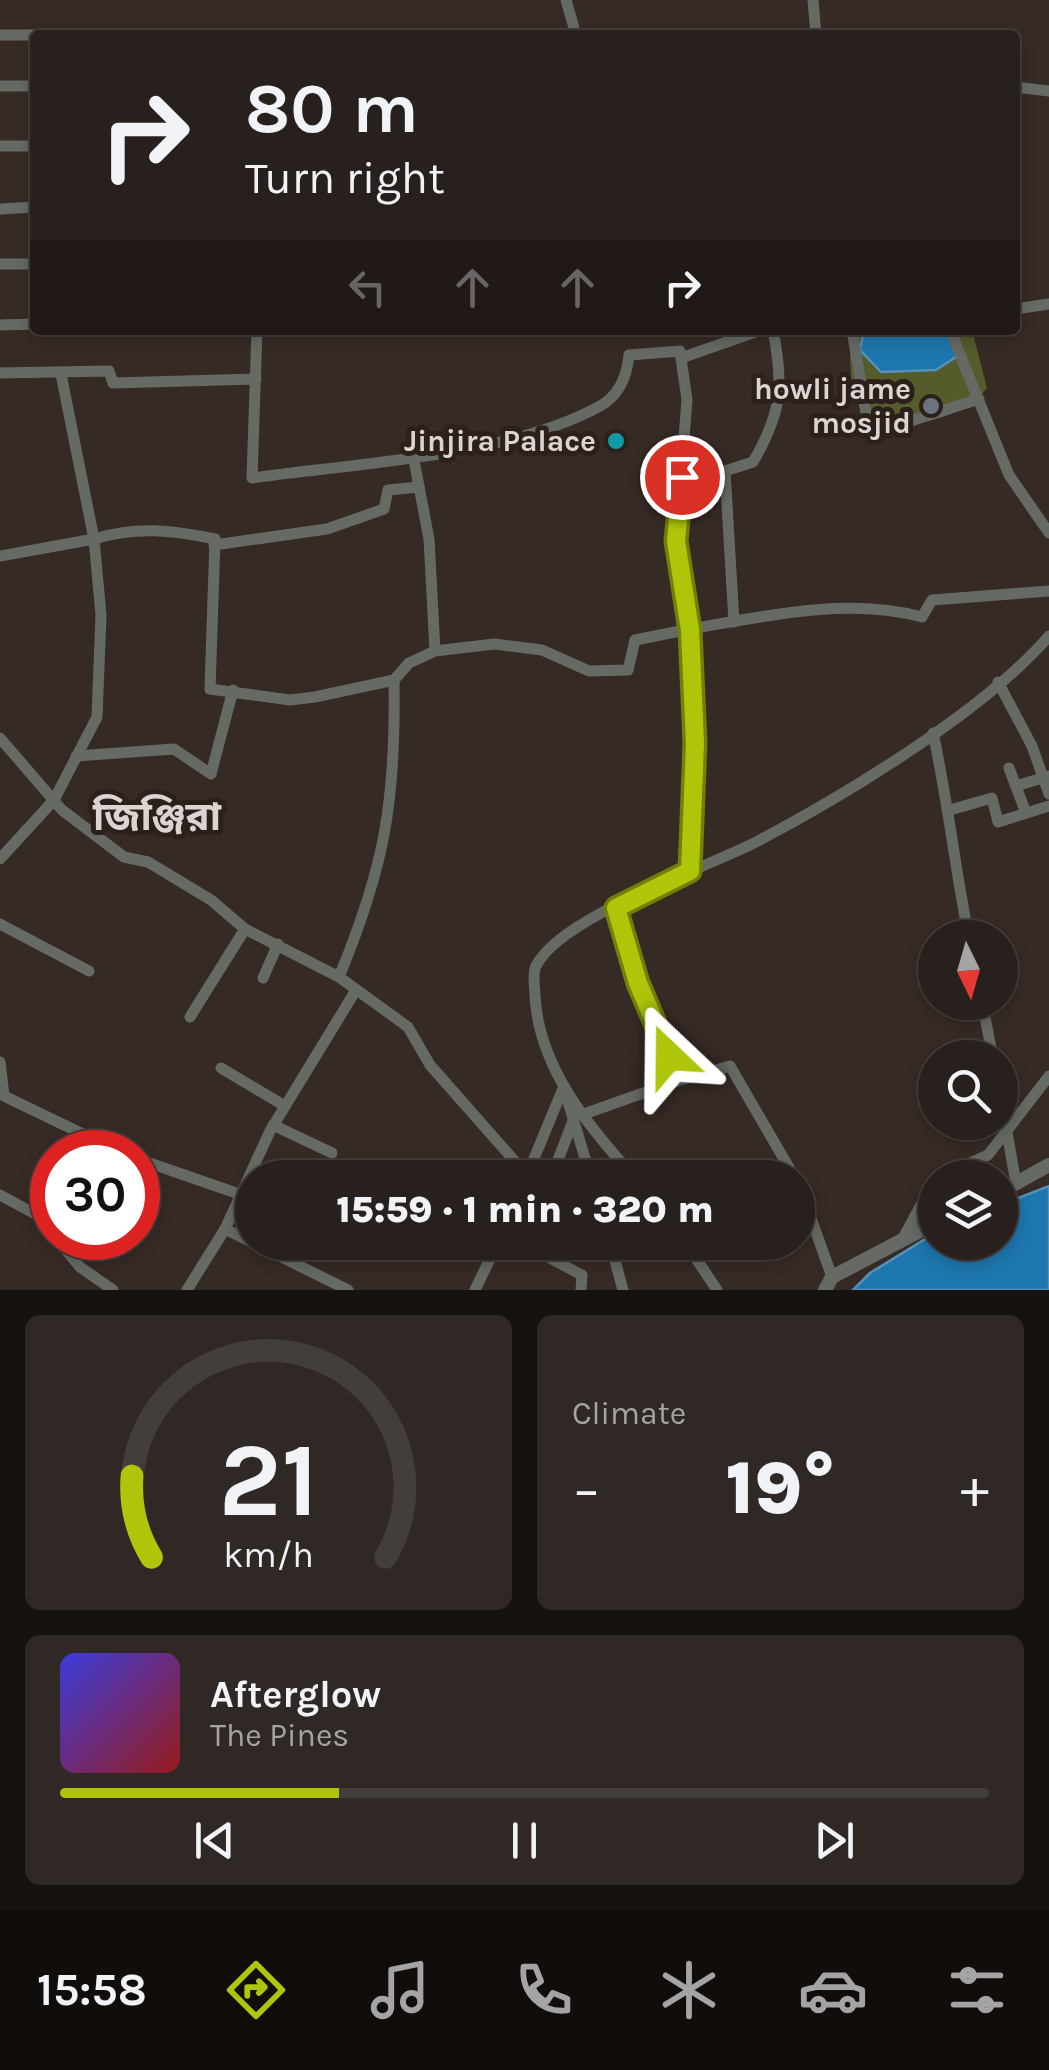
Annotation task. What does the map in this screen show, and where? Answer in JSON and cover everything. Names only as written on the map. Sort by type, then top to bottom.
[{"type":"street","points":[[566,0],[575,30]]},
{"type":"street","points":[[813,0],[816,30]]},
{"type":"street","points":[[0,35],[30,35]]},
{"type":"street","points":[[0,86],[30,86]]},
{"type":"street","points":[[1020,88],[1049,91]]},
{"type":"street","points":[[0,146],[30,146]]},
{"type":"street","points":[[0,209],[30,207]]},
{"type":"street","points":[[0,264],[30,264]]},
{"type":"street","points":[[1020,309],[1049,304]]},
{"type":"street","points":[[0,325],[30,324]]},
{"type":"street","points":[[257,335],[252,478],[517,438],[603,405],[627,378],[629,355],[680,351],[686,400],[676,541],[690,630],[695,743],[690,871]]},
{"type":"street","points":[[680,358],[748,335]]},
{"type":"street","points":[[734,622],[725,471],[753,462],[773,428],[782,380],[774,335]]},
{"type":"street","points":[[853,335],[868,426],[895,426],[978,400]]},
{"type":"street","points":[[952,335],[1009,475],[1049,533]]},
{"type":"street","points":[[0,373],[109,370],[113,383],[256,379]]},
{"type":"street","points":[[0,860],[54,800],[97,717],[101,614],[94,539],[61,374]]},
{"type":"street","points":[[413,454],[429,538],[434,651]]},
{"type":"street","points":[[214,545],[327,529],[384,509],[388,490],[419,487]]},
{"type":"street","points":[[0,556],[126,530],[176,531],[215,539],[210,689],[290,700],[394,680],[410,663],[434,651],[516,644],[542,650],[589,671],[622,674],[628,670],[635,640],[813,610],[888,609],[922,618],[932,600],[1049,590]]},
{"type":"street","points":[[587,1160],[579,1117],[547,1057],[536,1019],[534,969],[546,952],[576,929],[616,908],[758,841],[933,733],[1048,638]]},
{"type":"street","points":[[340,977],[372,898],[386,841],[395,752],[394,680]]},
{"type":"street","points":[[998,682],[1046,776],[1049,794]]},
{"type":"street","points":[[76,756],[174,749],[211,774],[233,690]]},
{"type":"street","points":[[933,733],[950,810],[954,862],[965,920]]},
{"type":"street","points":[[0,738],[54,800],[124,857],[148,862],[164,871],[212,900],[244,929],[340,977],[408,1027],[430,1065],[513,1160]]},
{"type":"street","points":[[1010,768],[1026,813]]},
{"type":"street","points":[[1016,786],[1046,776]]},
{"type":"street","points":[[950,810],[992,798],[998,822],[1049,806]]},
{"type":"street","points":[[616,908],[638,983],[677,1081]]},
{"type":"street","points":[[0,924],[89,971]]},
{"type":"street","points":[[190,1017],[244,929]]},
{"type":"street","points":[[262,978],[278,944]]},
{"type":"street","points":[[258,1160],[274,1125],[356,990]]},
{"type":"street","points":[[0,1062],[4,1096],[68,1130]]},
{"type":"street","points":[[559,1160],[579,1117],[730,1066],[784,1160]]},
{"type":"street","points":[[221,1068],[285,1106]]},
{"type":"street","points":[[1018,1115],[1049,1076]]},
{"type":"street","points":[[534,1160],[564,1086]]},
{"type":"street","points":[[579,1117],[618,1160]]},
{"type":"street","points":[[274,1125],[332,1154]]},
{"type":"street","points":[[979,1160],[1003,1140]]},
{"type":"street","points":[[1018,1182],[1049,1165]]},
{"type":"street","points":[[160,1167],[235,1194]]},
{"type":"street","points":[[0,1195],[30,1211]]},
{"type":"street","points":[[188,1290],[235,1210]]},
{"type":"street","points":[[902,1240],[918,1211]]},
{"type":"street","points":[[226,1229],[348,1290]]},
{"type":"street","points":[[815,1239],[829,1283],[918,1232]]},
{"type":"street","points":[[75,1260],[112,1290]]},
{"type":"street","points":[[475,1290],[489,1260]]},
{"type":"street","points":[[555,1260],[582,1274],[581,1290]]},
{"type":"street","points":[[615,1260],[624,1290]]},
{"type":"street","points":[[697,1260],[717,1290]]},
{"type":"green space","points":[[849,335],[973,335],[987,388],[963,408],[947,415],[896,424],[865,419],[851,377]]},
{"type":"water","points":[[863,335],[951,335],[959,355],[936,370],[881,372],[860,350]]},
{"type":"water","points":[[1049,1186],[1049,1290],[853,1290],[870,1273],[918,1243],[918,1260],[1018,1260],[1018,1198]]},
{"type":"place","name":"howli jame mosjid","points":[[931,406]]},
{"type":"place","name":"Jinjira Palace","points":[[616,441]]},
{"type":"district","name":"জিঞ্জিরা","points":[[157,816]]},
{"type":"route","points":[[669,1056],[638,983],[616,908],[690,871],[695,743],[690,630],[676,541],[682,477]]}]
